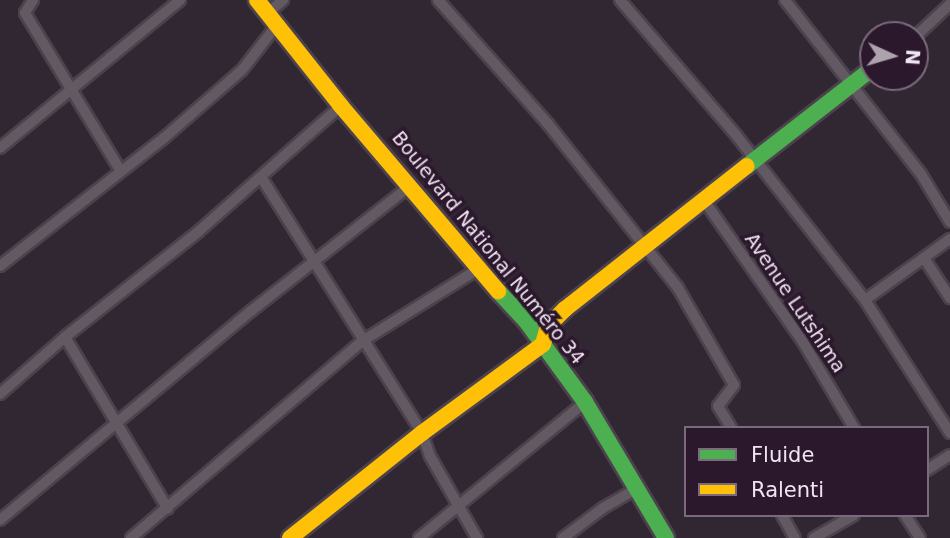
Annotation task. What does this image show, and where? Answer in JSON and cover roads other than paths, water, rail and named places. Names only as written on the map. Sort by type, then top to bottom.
[{"type":"street","points":[[33,0],[25,7],[25,13],[120,170]]},
{"type":"street","points":[[0,148],[180,0]]},
{"type":"street","name":"Boulevard National Numéro 34","points":[[257,0],[341,106],[543,344],[585,402],[666,538]]},
{"type":"street","points":[[0,267],[164,138],[242,70],[283,0]]},
{"type":"street","points":[[438,0],[548,124],[678,288],[734,385],[718,406],[730,426]]},
{"type":"street","points":[[620,0],[736,135],[752,160],[865,300],[950,433]]},
{"type":"street","points":[[785,0],[921,174],[950,222]]},
{"type":"street","points":[[929,24],[950,4]]},
{"type":"street","points":[[290,538],[422,433],[543,344],[548,326],[565,309],[859,79]]},
{"type":"street","points":[[0,394],[65,337],[199,231],[341,106]]},
{"type":"street","points":[[261,177],[316,260],[422,433],[430,456],[477,538]]},
{"type":"street","points":[[0,520],[410,186]]},
{"type":"street","name":"Avenue Lutshima","points":[[703,200],[803,342],[853,426]]},
{"type":"street","points":[[865,300],[950,239]]},
{"type":"street","points":[[924,258],[950,298]]},
{"type":"street","points":[[131,538],[364,340],[478,269]]},
{"type":"street","points":[[65,337],[168,509]]},
{"type":"street","points":[[419,538],[585,402]]},
{"type":"street","points":[[929,469],[950,455]]},
{"type":"street","points":[[563,538],[637,488]]},
{"type":"street","points":[[783,517],[795,538]]},
{"type":"street","points":[[814,538],[851,517]]},
{"type":"street","points":[[906,517],[920,538]]}]
